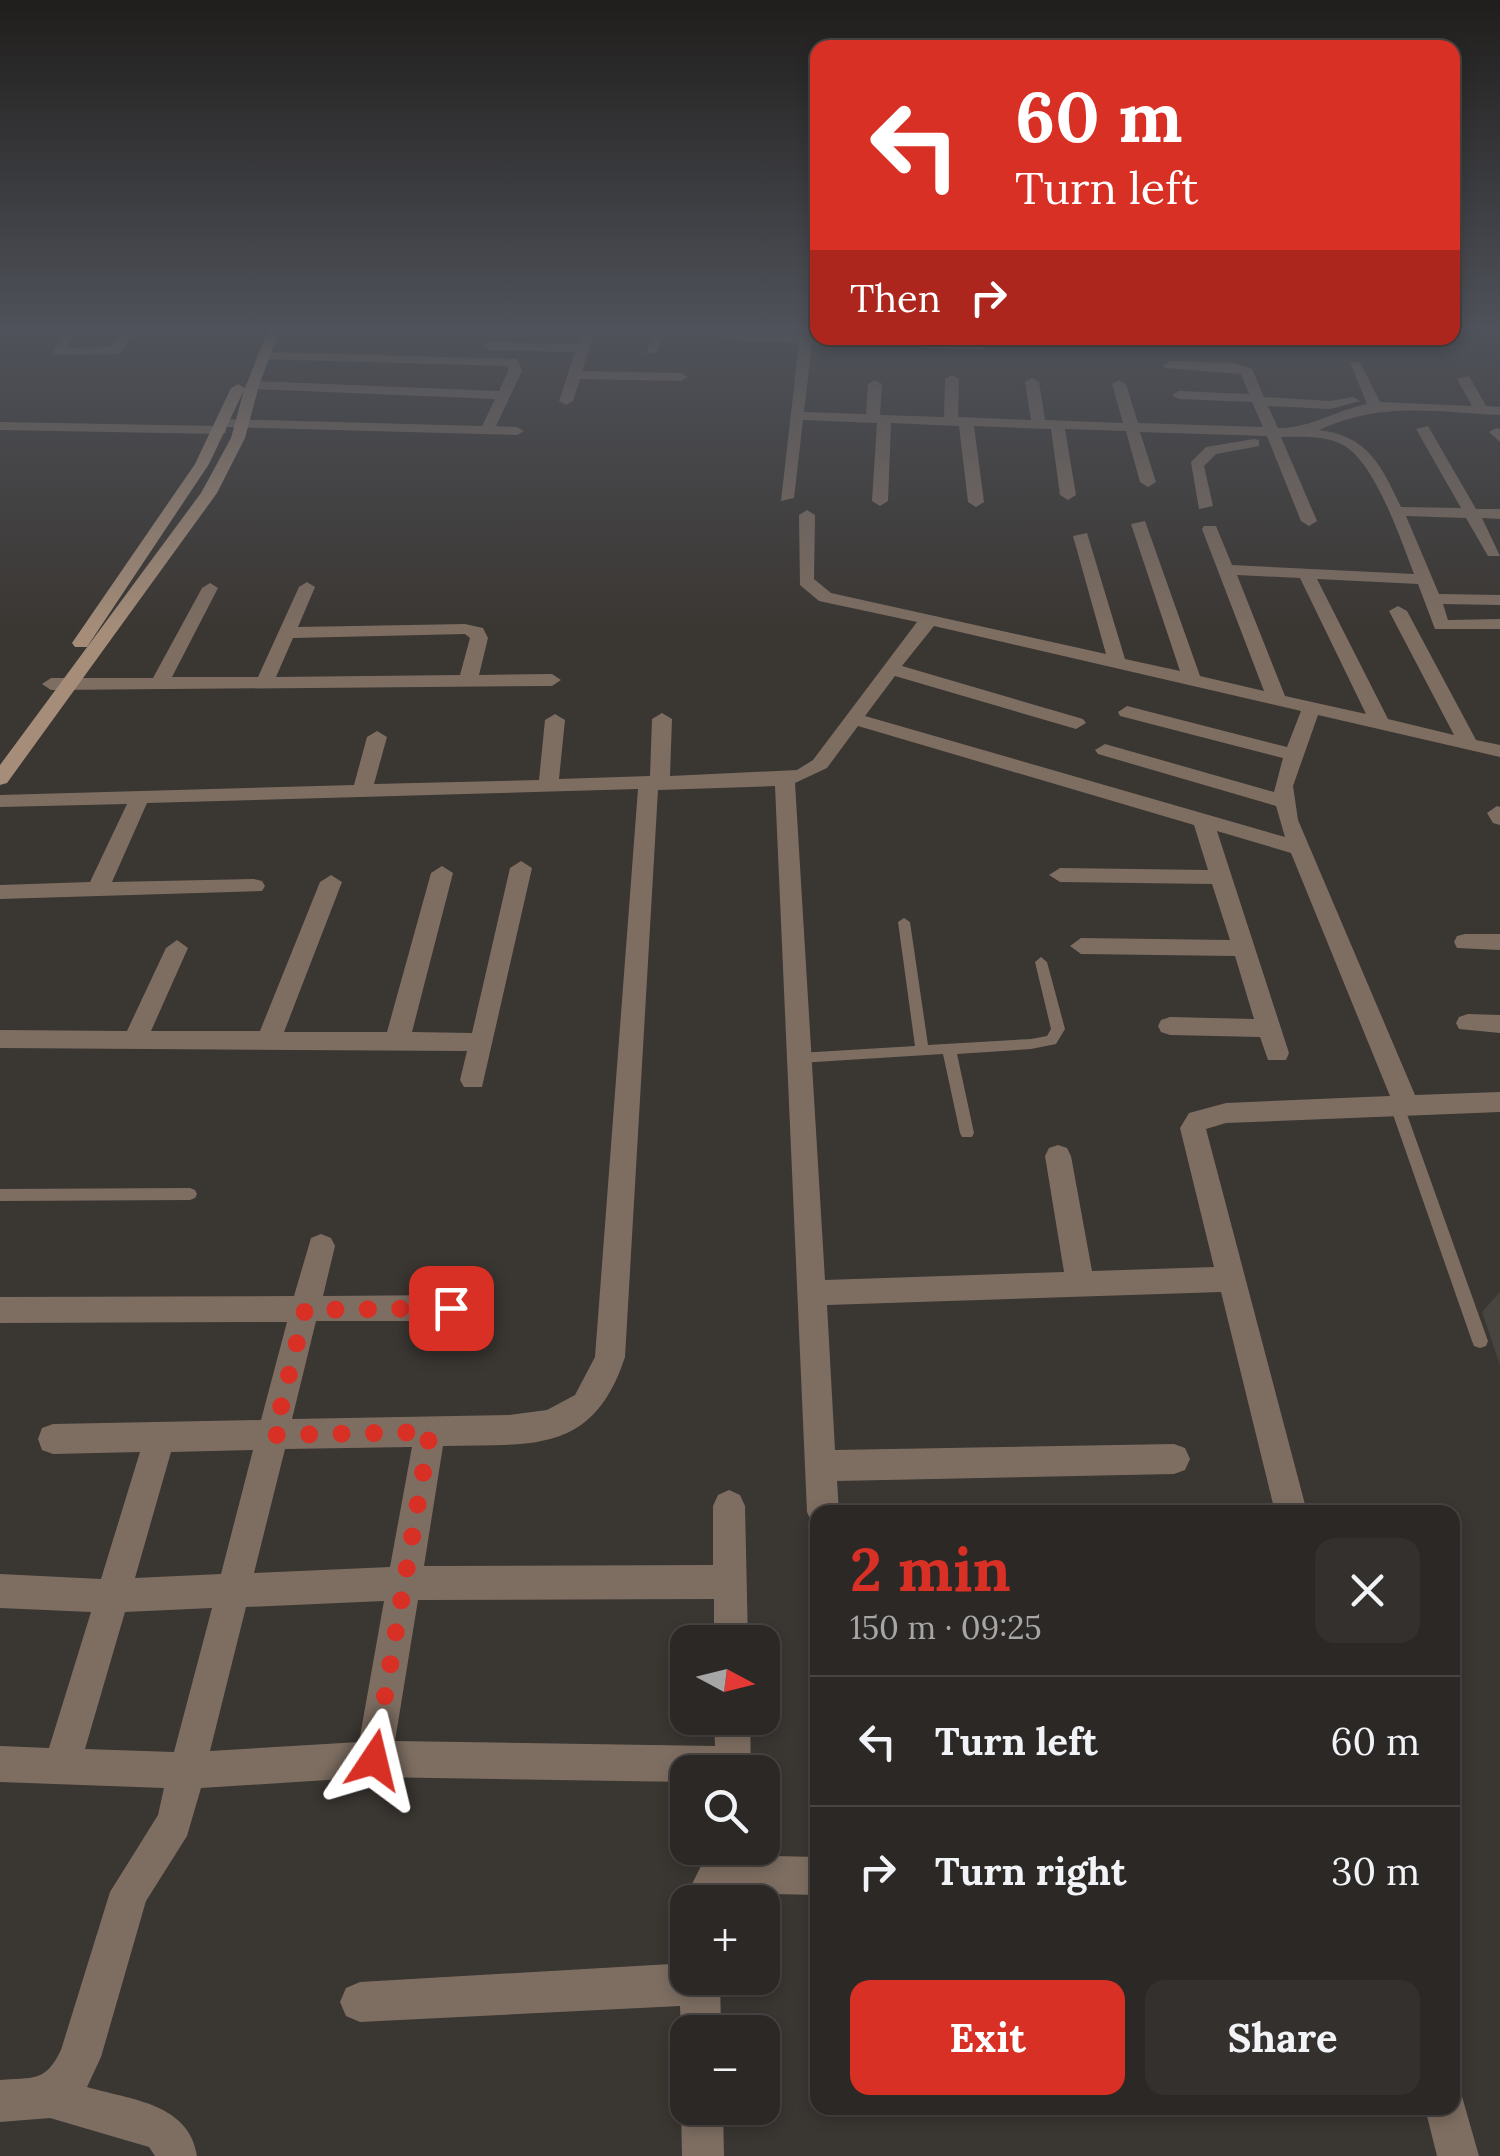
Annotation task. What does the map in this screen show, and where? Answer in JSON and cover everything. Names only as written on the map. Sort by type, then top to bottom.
[{"type":"main road","points":[[0,779],[184,494],[220,431]]},
{"type":"main road","points":[[0,751],[165,558],[209,493],[239,431]]},
{"type":"street","points":[[505,431],[517,431]]},
{"type":"street","points":[[786,498],[794,431]]},
{"type":"street","points":[[878,431],[880,500]]},
{"type":"street","points":[[961,431],[976,502]]},
{"type":"street","points":[[1058,431],[1068,495]]},
{"type":"street","points":[[1131,431],[1148,482]]},
{"type":"street","points":[[1181,431],[1272,437]]},
{"type":"street","points":[[1269,431],[1309,521]]},
{"type":"street","points":[[1298,434],[1306,431]]},
{"type":"street","points":[[1424,431],[1494,553]]},
{"type":"street","points":[[1205,506],[1196,466],[1210,450],[1298,434],[1330,436],[1358,447],[1394,510],[1434,599],[1441,625],[1500,624]]},
{"type":"street","points":[[1394,510],[1500,514]]},
{"type":"street","points":[[807,515],[806,581],[825,598],[1500,751]]},
{"type":"street","points":[[1140,524],[1192,680]]},
{"type":"street","points":[[1210,530],[1277,700]]},
{"type":"street","points":[[1081,536],[1117,662]]},
{"type":"street","points":[[1227,570],[1424,578]]},
{"type":"street","points":[[1306,573],[1380,724]]},
{"type":"street","points":[[264,683],[307,587]]},
{"type":"street","points":[[160,684],[210,588]]},
{"type":"street","points":[[1434,599],[1500,600]]},
{"type":"street","points":[[1398,611],[1469,744]]},
{"type":"street","points":[[0,801],[785,780],[820,764],[925,622],[933,620]]},
{"type":"street","points":[[286,634],[477,632],[479,638],[468,681]]},
{"type":"street","points":[[891,669],[1076,722]]},
{"type":"street","points":[[60,684],[552,680]]},
{"type":"street","points":[[1311,708],[1284,786],[1284,802],[1298,848],[1402,1106]]},
{"type":"street","points":[[1127,712],[1294,755]]},
{"type":"street","points":[[854,719],[1298,848]]},
{"type":"street","points":[[548,787],[556,720]]},
{"type":"street","points":[[53,1439],[430,1432],[558,1424],[587,1408],[602,1387],[610,1357],[662,720]]},
{"type":"street","points":[[362,792],[376,737]]},
{"type":"street","points":[[1104,750],[1284,802]]},
{"type":"street","points":[[785,780],[823,1505]]},
{"type":"street","points":[[98,890],[140,797]]},
{"type":"street","points":[[1203,820],[1278,1053]]},
{"type":"street","points":[[473,1080],[521,868]]},
{"type":"street","points":[[397,1042],[442,873]]},
{"type":"street","points":[[1060,874],[1221,877]]},
{"type":"street","points":[[268,1041],[332,882]]},
{"type":"street","points":[[0,892],[254,886]]},
{"type":"street","points":[[1464,942],[1500,942]]},
{"type":"street","points":[[1080,946],[1244,948]]},
{"type":"street","points":[[135,1040],[177,948]]},
{"type":"street","points":[[1468,1024],[1500,1024]]},
{"type":"street","points":[[1170,1026],[1270,1028]]},
{"type":"street","points":[[0,1040],[482,1042]]},
{"type":"street","points":[[1290,1505],[1193,1128],[1198,1120],[1226,1112],[1500,1102]]},
{"type":"street","points":[[1058,1156],[1080,1284]]},
{"type":"street","points":[[50,2097],[67,2083],[80,2056],[129,1892],[174,1823],[321,1246]]},
{"type":"street","points":[[812,1292],[1231,1279]]},
{"type":"street","points":[[0,1310],[451,1308]]},
{"type":"street","points":[[374,1760],[430,1432]]},
{"type":"street","points":[[62,1766],[160,1437]]},
{"type":"street","points":[[820,1466],[1174,1458]]},
{"type":"street","points":[[729,1506],[731,1625]]},
{"type":"street","points":[[0,1591],[112,1596],[407,1583],[730,1582]]},
{"type":"street","points":[[0,1764],[188,1771],[374,1760],[670,1767]]},
{"type":"street","points":[[712,1885],[730,1865]]},
{"type":"street","points":[[756,1865],[810,1875]]},
{"type":"street","points":[[360,2002],[670,1983]]},
{"type":"street","points":[[0,2101],[50,2097],[161,2130],[174,2142],[176,2156]]},
{"type":"street","points":[[1448,2115],[1458,2156]]},
{"type":"street","points":[[702,2125],[703,2156]]},
{"type":"lane","points":[[904,922],[922,1051]]},
{"type":"lane","points":[[799,1058],[1051,1040],[1058,1029],[1041,962]]},
{"type":"lane","points":[[949,1049],[967,1133]]},
{"type":"lane","points":[[1402,1106],[1480,1340]]},
{"type":"lane","points":[[0,1195],[190,1194]]},
{"type":"route","points":[[374,1760],[430,1432],[274,1435],[305,1310],[451,1308]]}]
